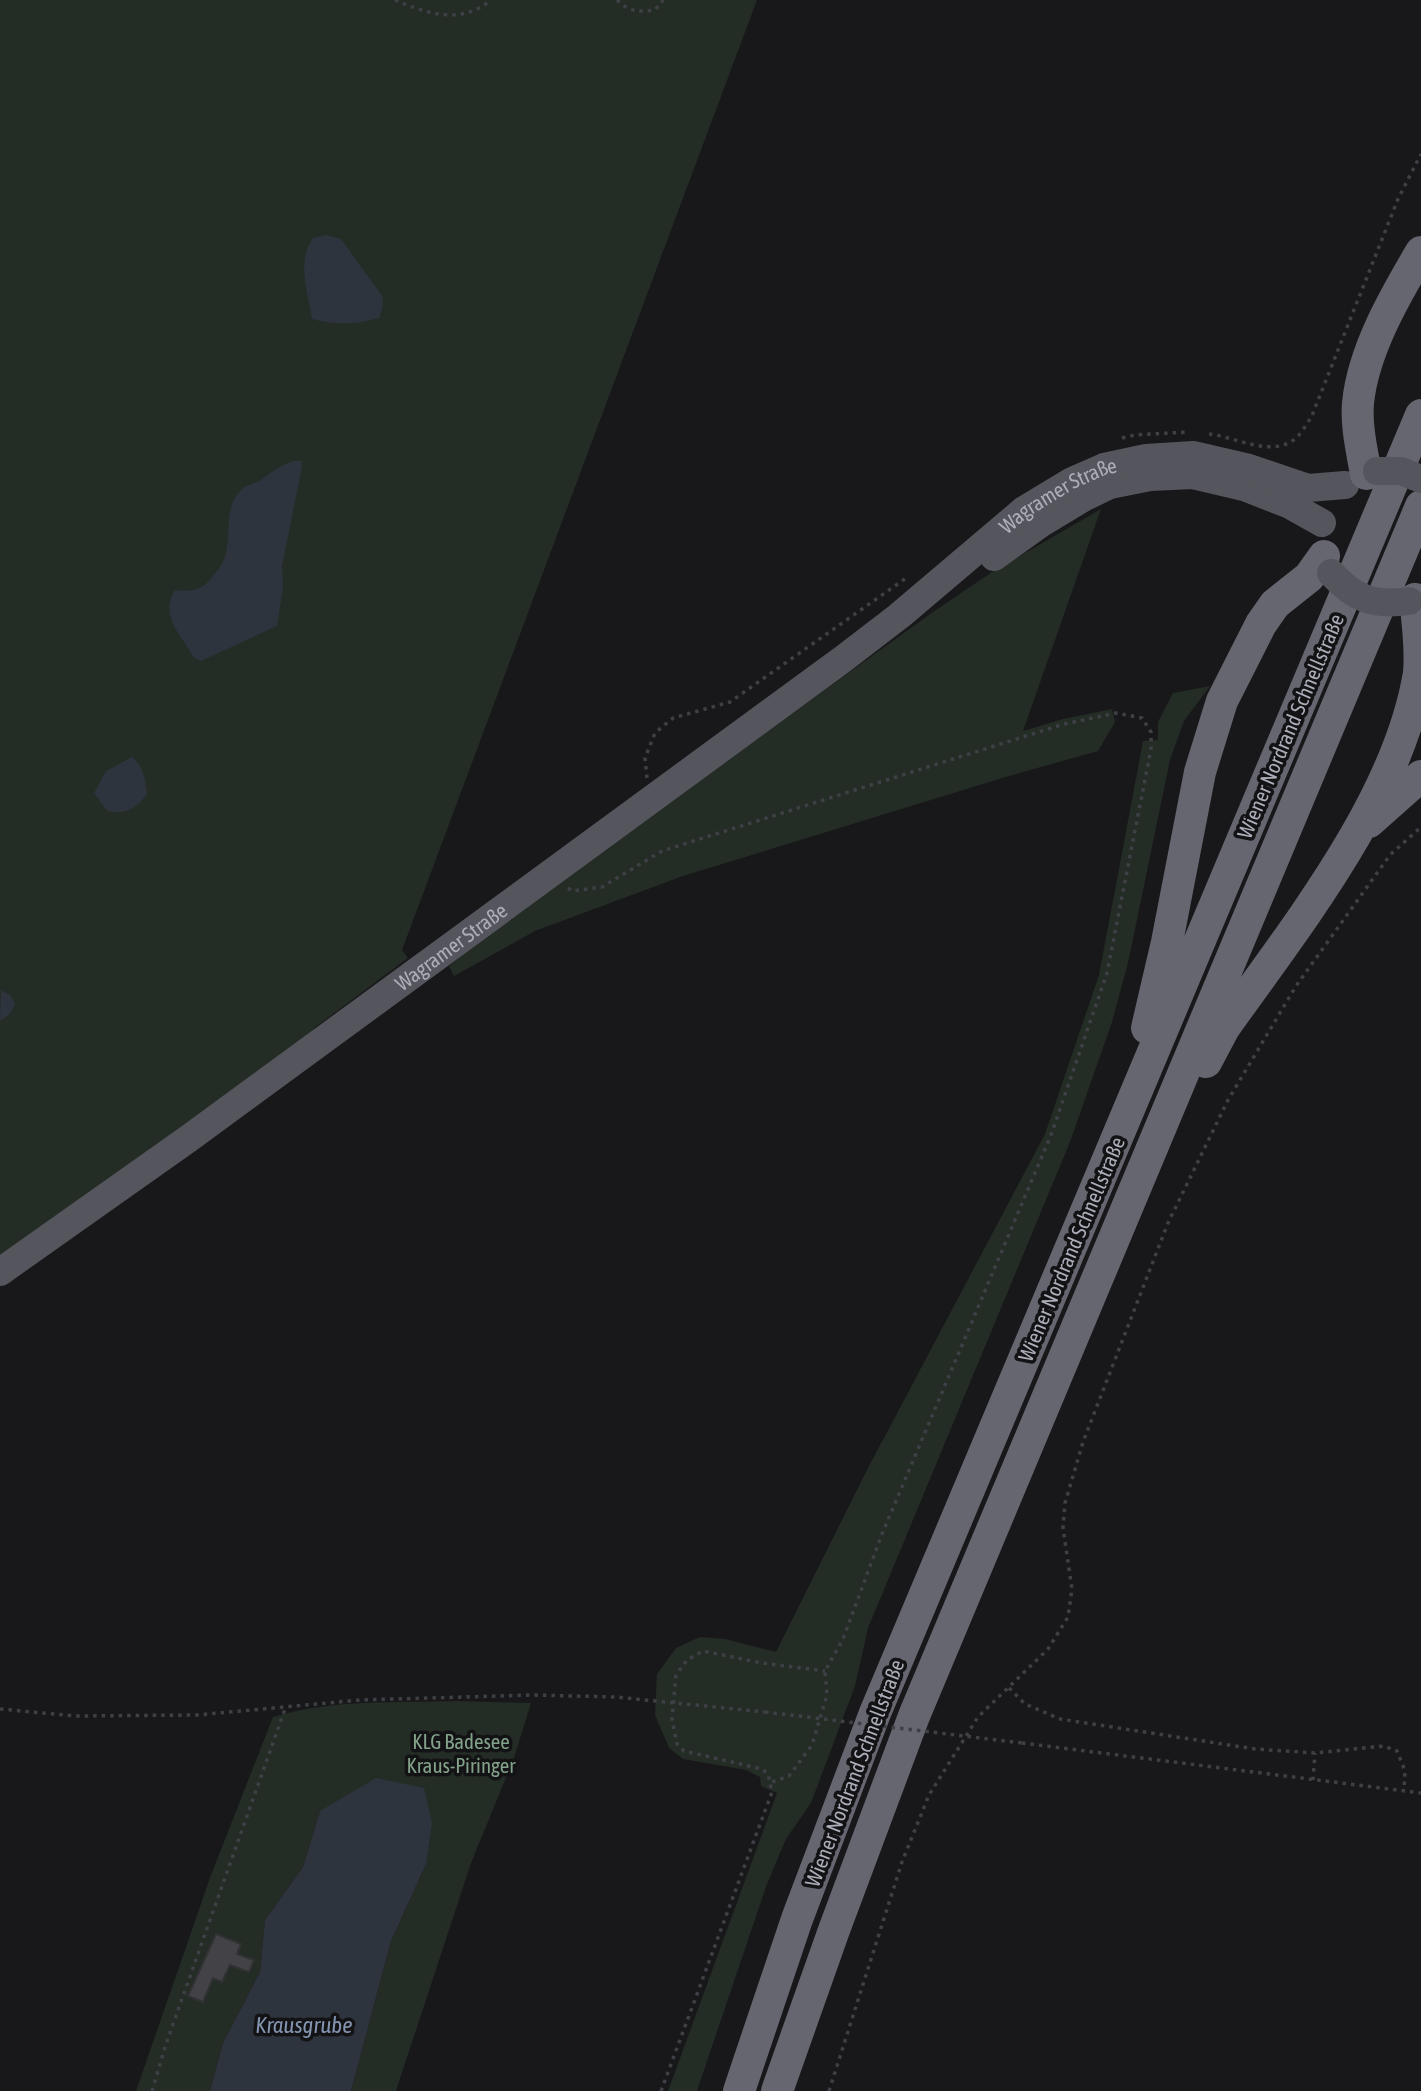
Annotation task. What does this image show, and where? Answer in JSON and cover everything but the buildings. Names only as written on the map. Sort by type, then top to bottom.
[{"type":"highway","points":[[1363,477],[1358,404],[1363,378],[1377,337],[1397,293],[1421,252]]},
{"type":"highway","name":"Wiener Nordrand Schnellstraße","points":[[739,2091],[797,1919],[874,1713],[1421,415]]},
{"type":"highway","name":"Wiener Nordrand Schnellstraße","points":[[777,2091],[829,1942],[914,1716],[1421,506]]},
{"type":"highway","points":[[1135,1098],[1139,1050],[1151,1016],[1200,772],[1222,701],[1261,624],[1275,604],[1328,564]]},
{"type":"highway","points":[[1169,1105],[1197,1079],[1224,1028],[1360,830],[1386,775],[1413,702],[1419,671],[1415,598]]},
{"type":"highway","points":[[1360,830],[1421,776]]},
{"type":"main road","name":"Wagramer Straße","points":[[0,1272],[188,1139],[899,615],[1024,510],[1072,481],[1104,467],[1146,458],[1193,455],[1247,478]]},
{"type":"main road","points":[[1247,478],[1308,488],[1401,471],[1421,479]]},
{"type":"main road","points":[[1363,477],[1330,503],[1322,523],[1322,545],[1328,564],[1347,590],[1367,601],[1391,604],[1415,598]]},
{"type":"main road","points":[[1247,478],[1322,523]]},
{"type":"path","points":[[395,0],[434,15],[452,17],[468,13],[491,0]]},
{"type":"path","points":[[617,0],[625,8],[638,12],[655,10],[663,0]]},
{"type":"path","points":[[552,872],[572,891],[602,887],[662,851],[1064,724],[1116,713],[1142,718],[1151,732],[1151,749],[1107,973],[1056,1123],[882,1534],[843,1639],[825,1671],[827,1695],[812,1745],[789,1776],[772,1782]]},
{"type":"path","points":[[829,2091],[902,1863],[929,1795],[978,1717],[1048,1649],[1068,1617],[1072,1589],[1063,1528],[1065,1503],[1083,1442],[1168,1223],[1228,1100],[1296,986],[1390,855],[1421,827]]},
{"type":"path","points":[[661,2091],[772,1792],[772,1782],[762,1769],[684,1751],[677,1744],[673,1732],[676,1675],[687,1660],[703,1651],[762,1663],[825,1671]]},
{"type":"path","points":[[1009,1688],[1025,1704],[1060,1719],[1255,1749],[1315,1753],[1384,1746],[1397,1751],[1405,1771],[1404,1790]]},
{"type":"path","points":[[0,1709],[75,1716],[197,1715],[360,1700],[531,1695],[616,1697],[1022,1743],[1421,1793]]},
{"type":"path","points":[[152,2091],[166,2044],[285,1709]]},
{"type":"path","points":[[1313,1780],[1315,1753]]},
{"type":"green space","points":[[0,0],[757,0],[402,950],[408,958],[313,1029],[315,1034],[0,1261]]},
{"type":"green space","points":[[1101,509],[1023,731],[1112,709],[1115,722],[1098,751],[683,876],[535,931],[454,976],[449,966],[500,924],[933,612],[992,572]]},
{"type":"green space","points":[[1210,686],[1184,721],[1170,760],[1128,963],[1112,1022],[1070,1142],[868,1628],[855,1686],[811,1803],[786,1839],[767,1884],[697,2091],[668,2091],[777,1793],[761,1786],[760,1777],[746,1770],[683,1759],[669,1748],[655,1715],[657,1674],[676,1648],[700,1637],[725,1639],[776,1652],[868,1468],[1045,1134],[1099,975],[1143,741],[1158,740],[1158,722],[1173,693]]},
{"type":"green space","name":"KLG Badesee Kraus-Piringer","points":[[457,1701],[531,1703],[514,1758],[471,1863],[396,2091],[351,2091],[391,1941],[426,1864],[320,1811],[303,1867],[265,1920],[260,1972],[223,2043],[210,2091],[136,2091],[211,1875],[273,1717],[341,1705]]},
{"type":"water","points":[[326,235],[341,239],[383,297],[379,318],[346,323],[312,319],[305,277],[305,257],[313,238]]},
{"type":"water","points":[[293,461],[302,461],[302,467],[282,566],[283,587],[277,626],[201,661],[194,658],[171,617],[169,609],[175,590],[197,589],[209,581],[225,556],[230,512],[236,496],[243,488]]},
{"type":"water","points":[[132,757],[145,778],[147,794],[130,810],[107,811],[94,793],[106,771]]},
{"type":"water","points":[[1,990],[10,995],[15,1004],[10,1014],[0,1021]]},
{"type":"water","name":"Krausgrube","points":[[376,1778],[424,1788],[432,1823],[426,1864],[391,1941],[351,2091],[210,2091],[223,2043],[260,1972],[265,1920],[303,1867],[320,1811]]}]
